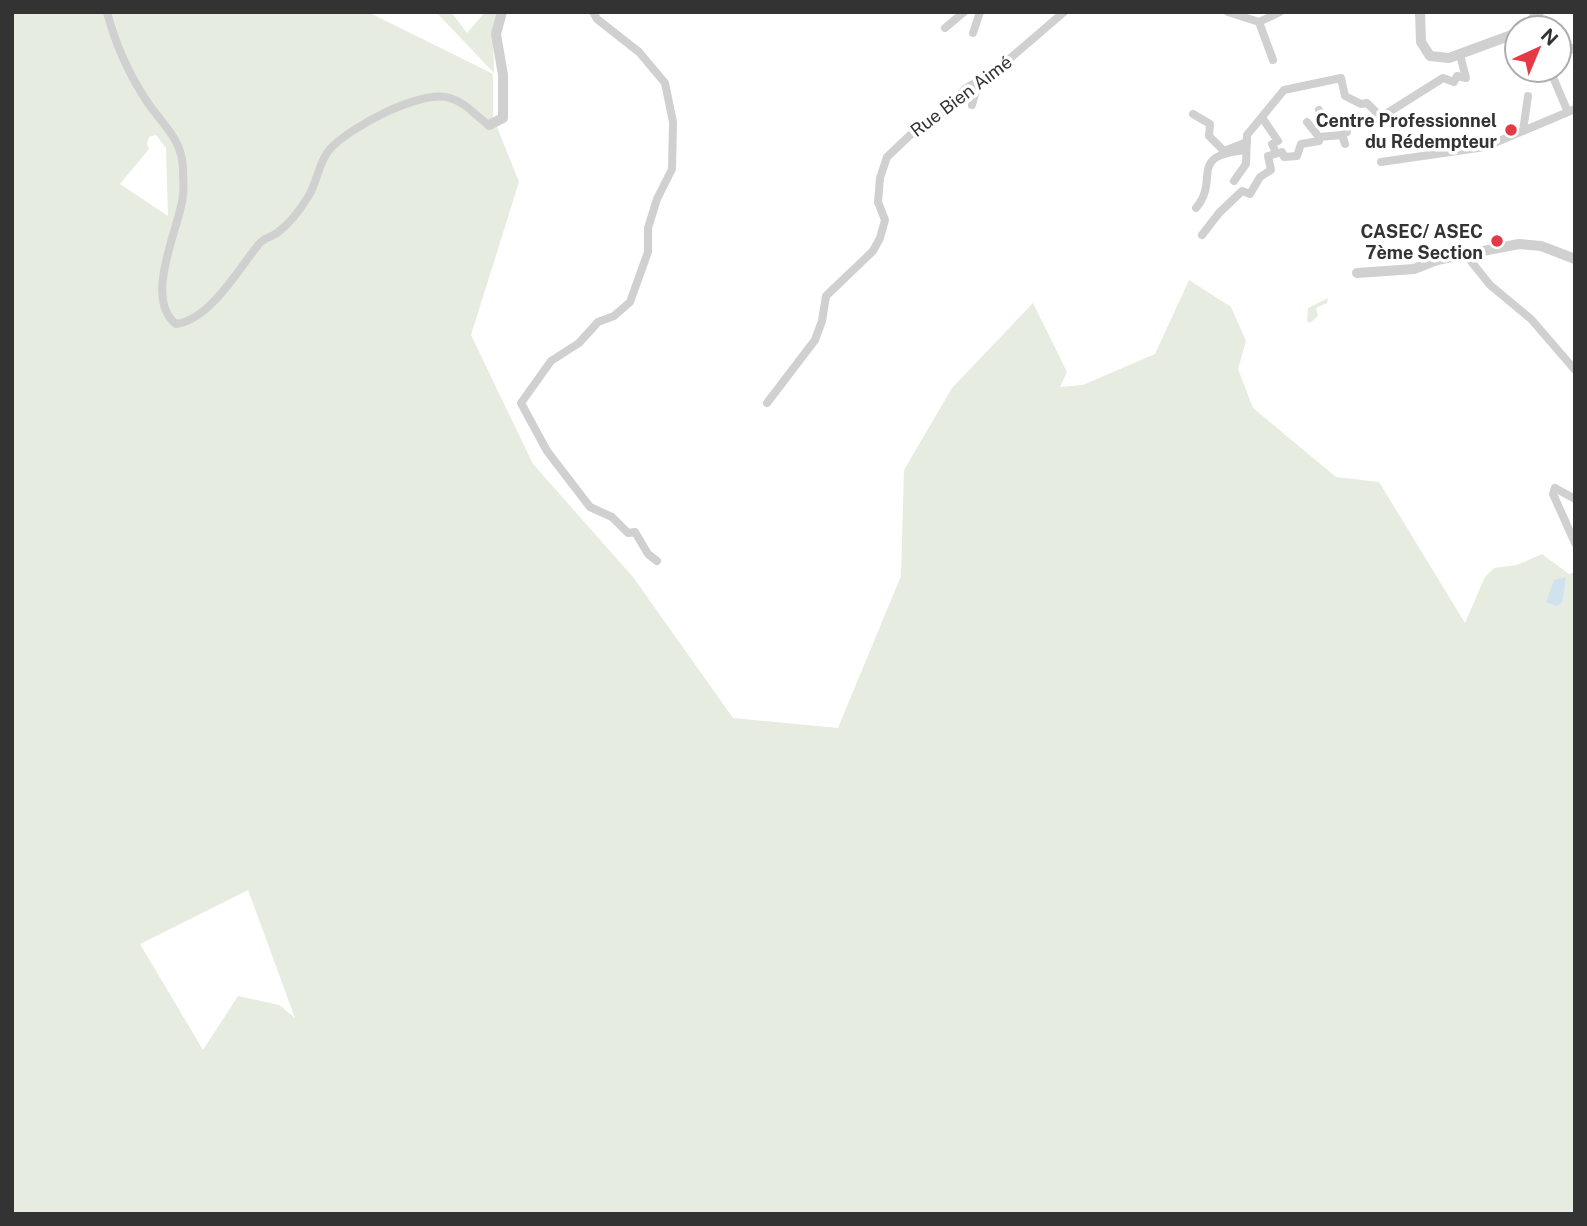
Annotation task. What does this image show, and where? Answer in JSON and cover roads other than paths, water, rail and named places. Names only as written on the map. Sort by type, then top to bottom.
[{"type":"street","points":[[107,12],[112,32],[146,100],[180,145],[183,195],[163,280],[163,302],[170,319],[176,324],[186,321],[217,298],[261,242],[287,224],[311,193],[323,159],[347,135],[403,105],[430,96],[447,97],[459,102],[489,125],[499,122],[503,118],[503,75],[496,34],[502,12]]},
{"type":"street","points":[[593,12],[597,19],[639,52],[665,83],[673,122],[672,169],[657,199],[648,228],[648,252],[630,302],[614,316],[598,322],[579,343],[551,361],[521,403],[547,451],[590,507],[612,517],[628,533],[635,532],[648,554],[657,561]]},
{"type":"street","points":[[946,28],[964,12]]},
{"type":"street","points":[[973,33],[980,12]]},
{"type":"street","name":"Rue Bien Aimé","points":[[767,404],[815,340],[822,321],[826,296],[873,251],[880,238],[886,220],[878,202],[880,178],[887,157],[925,121],[939,115],[966,88],[978,84],[1064,12]]},
{"type":"street","points":[[1228,12],[1259,22],[1280,12]]},
{"type":"street","points":[[1420,12],[1421,42],[1430,56],[1448,58],[1503,38]]},
{"type":"street","points":[[1259,22],[1273,60]]},
{"type":"street","points":[[1234,181],[1245,164],[1247,135],[1263,119],[1284,90],[1335,77],[1343,79],[1345,96],[1361,104],[1367,103],[1381,117],[1443,78],[1454,82],[1457,76],[1466,78],[1460,55]]},
{"type":"street","points":[[972,105],[978,84]]},
{"type":"street","points":[[1381,162],[1485,147],[1573,110],[1558,84]]},
{"type":"street","points":[[1523,131],[1528,96]]},
{"type":"street","points":[[1307,122],[1319,137],[1344,139],[1347,132],[1346,123],[1340,118],[1335,121],[1322,117],[1319,110]]},
{"type":"street","points":[[1193,114],[1210,124],[1209,136],[1224,152],[1246,146]]},
{"type":"street","points":[[1263,119],[1278,141],[1272,144],[1276,153]]},
{"type":"street","points":[[1202,235],[1230,200],[1242,191],[1250,194],[1260,177],[1271,170],[1268,156],[1282,152],[1284,157],[1297,156],[1301,144],[1319,141],[1319,137]]},
{"type":"street","points":[[1196,208],[1208,183],[1205,172],[1209,163],[1219,156],[1246,146]]},
{"type":"street","points":[[1357,273],[1401,272],[1437,260],[1519,244],[1541,246],[1575,259]]},
{"type":"street","points":[[1466,255],[1490,285],[1531,318],[1575,370]]},
{"type":"street","points":[[1575,499],[1555,488],[1553,494],[1575,543]]},
{"type":"water","points":[[1566,577],[1562,603],[1556,606],[1546,602],[1554,580]]},
{"type":"place","name":"Centre Professionnel du Rédempteur","points":[[1511,130]]},
{"type":"place","name":"CASEC/ ASEC 7ème Section","points":[[1497,241]]}]
